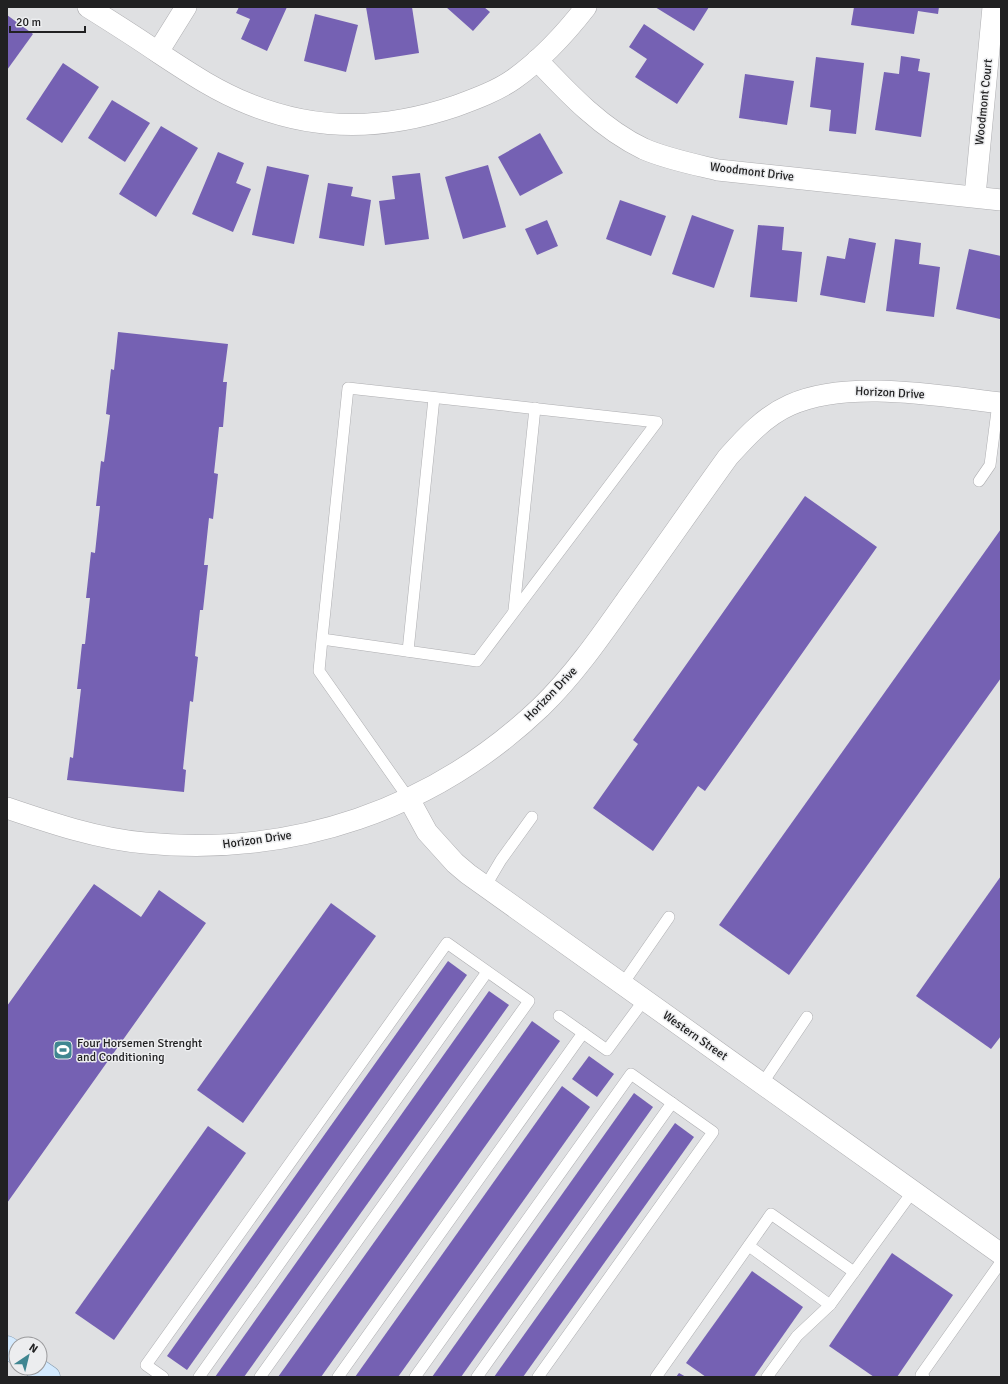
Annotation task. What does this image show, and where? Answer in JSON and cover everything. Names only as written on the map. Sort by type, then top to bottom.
[{"type":"street","points":[[88,7],[205,83],[249,104],[296,119],[347,126],[391,123],[433,114],[474,99],[513,80],[566,34],[586,7]]},
{"type":"street","points":[[158,52],[186,7]]},
{"type":"street","name":"Woodmont Court","points":[[975,196],[993,7]]},
{"type":"street","name":"Woodmont Drive","points":[[537,60],[566,91],[606,127],[644,149],[676,160],[718,170],[975,196],[1001,200]]},
{"type":"street","name":"Horizon Drive","points":[[7,808],[42,820],[90,833],[143,843],[201,846],[250,844],[330,829],[371,815],[409,799],[454,775],[501,743],[542,706],[576,668],[607,627],[728,457],[746,436],[767,419],[790,405],[817,396],[844,391],[882,391],[999,403]]},
{"type":"street","name":"Western Street","points":[[409,799],[427,832],[455,863],[485,887],[1001,1254]]},
{"type":"lane","points":[[322,639],[476,661],[657,422],[348,388],[322,639],[319,671],[409,799]]},
{"type":"lane","points":[[408,651],[434,398]]},
{"type":"lane","points":[[979,481],[990,465],[999,403]]},
{"type":"lane","points":[[514,611],[535,408]]},
{"type":"lane","points":[[485,887],[501,860],[532,817]]},
{"type":"lane","points":[[622,985],[669,917]]},
{"type":"lane","points":[[163,1377],[146,1365],[447,943],[529,1001],[260,1377]]},
{"type":"lane","points":[[199,1377],[487,972]]},
{"type":"lane","points":[[559,1016],[607,1050],[644,1000]]},
{"type":"lane","points":[[762,1084],[807,1017]]},
{"type":"lane","points":[[338,1377],[583,1033]]},
{"type":"lane","points":[[415,1377],[631,1074],[712,1132],[538,1377]]},
{"type":"lane","points":[[477,1377],[672,1103]]},
{"type":"lane","points":[[767,1377],[797,1336],[830,1304],[913,1191]]},
{"type":"lane","points":[[656,1377],[771,1214],[854,1272]]},
{"type":"lane","points":[[749,1246],[830,1304]]},
{"type":"lane","points":[[922,1376],[1001,1262]]},
{"type":"building","points":[[239,7],[287,7],[267,51],[241,39],[250,19],[236,13]]},
{"type":"building","points":[[366,7],[412,7],[419,53],[375,60]]},
{"type":"building","points":[[446,7],[484,7],[490,12],[473,31]]},
{"type":"building","points":[[655,7],[709,7],[694,31]]},
{"type":"building","points":[[854,7],[939,7],[938,14],[918,11],[914,34],[851,25]]},
{"type":"building","points":[[315,14],[358,25],[346,72],[304,61]]},
{"type":"building","points":[[7,15],[33,34],[7,70]]},
{"type":"building","points":[[644,24],[704,64],[677,104],[635,77],[647,59],[629,47]]},
{"type":"building","points":[[901,56],[920,59],[918,71],[930,73],[921,137],[875,130],[884,72],[899,74]]},
{"type":"building","points":[[816,57],[864,63],[856,134],[829,131],[831,110],[810,107]]},
{"type":"building","points":[[63,63],[99,87],[62,143],[26,119]]},
{"type":"building","points":[[745,74],[794,81],[787,125],[739,118]]},
{"type":"building","points":[[112,100],[150,123],[125,162],[88,138]]},
{"type":"building","points":[[161,126],[198,148],[156,217],[119,194]]},
{"type":"building","points":[[540,133],[563,173],[520,196],[498,157]]},
{"type":"building","points":[[218,152],[244,163],[236,183],[251,189],[233,232],[192,214]]},
{"type":"building","points":[[488,165],[506,227],[463,239],[445,177]]},
{"type":"building","points":[[267,166],[309,175],[294,244],[252,235]]},
{"type":"building","points":[[420,173],[429,239],[385,245],[379,201],[395,199],[392,176]]},
{"type":"building","points":[[328,183],[353,187],[351,196],[371,200],[364,246],[319,238]]},
{"type":"building","points":[[620,200],[666,216],[651,256],[606,239]]},
{"type":"building","points":[[692,215],[734,230],[714,288],[672,274]]},
{"type":"building","points":[[547,220],[558,246],[537,255],[525,229]]},
{"type":"building","points":[[758,225],[784,227],[782,250],[802,252],[797,302],[750,297]]},
{"type":"building","points":[[849,238],[876,243],[865,303],[820,295],[827,256],[845,259]]},
{"type":"building","points":[[895,239],[921,243],[919,264],[940,267],[934,317],[886,311]]},
{"type":"building","points":[[969,249],[1001,256],[1000,319],[956,309]]},
{"type":"building","points":[[118,332],[228,344],[223,382],[227,382],[223,427],[219,427],[214,473],[218,474],[213,519],[209,518],[204,565],[208,565],[203,610],[200,610],[195,656],[198,657],[193,702],[190,701],[183,769],[186,770],[184,792],[67,780],[70,757],[73,758],[81,689],[77,689],[82,644],[85,644],[90,598],[86,598],[91,552],[95,553],[100,506],[96,506],[101,461],[104,462],[110,415],[106,414],[111,369],[114,370]]},
{"type":"building","points":[[805,496],[877,547],[705,791],[698,786],[653,851],[593,808],[638,744],[633,740]]},
{"type":"building","points":[[1001,529],[1001,678],[789,975],[719,925]]},
{"type":"building","points":[[1001,876],[1001,1036],[991,1049],[916,996]]},
{"type":"building","points":[[94,884],[141,917],[159,890],[206,923],[7,1203],[7,1006]]},
{"type":"building","points":[[331,903],[376,936],[243,1123],[197,1090]]},
{"type":"building","points":[[448,961],[467,975],[187,1370],[167,1356]]},
{"type":"building","points":[[489,991],[509,1005],[244,1377],[215,1377]]},
{"type":"building","points":[[532,1021],[560,1041],[321,1377],[278,1377]]},
{"type":"building","points":[[589,1056],[614,1074],[597,1097],[572,1079]]},
{"type":"building","points":[[562,1086],[590,1107],[398,1377],[355,1377]]},
{"type":"building","points":[[634,1093],[653,1107],[461,1377],[432,1377]]},
{"type":"building","points":[[675,1123],[694,1137],[523,1377],[494,1377]]},
{"type":"building","points":[[208,1126],[246,1153],[114,1340],[75,1313]]},
{"type":"building","points":[[892,1253],[953,1295],[897,1377],[874,1377],[829,1346]]},
{"type":"building","points":[[752,1271],[803,1307],[754,1377],[706,1377],[686,1363]]},
{"type":"building","points":[[679,1373],[686,1377],[676,1377]]},
{"type":"place","name":"Four Horsemen Strenght and Conditioning","points":[[63,1050]]}]
